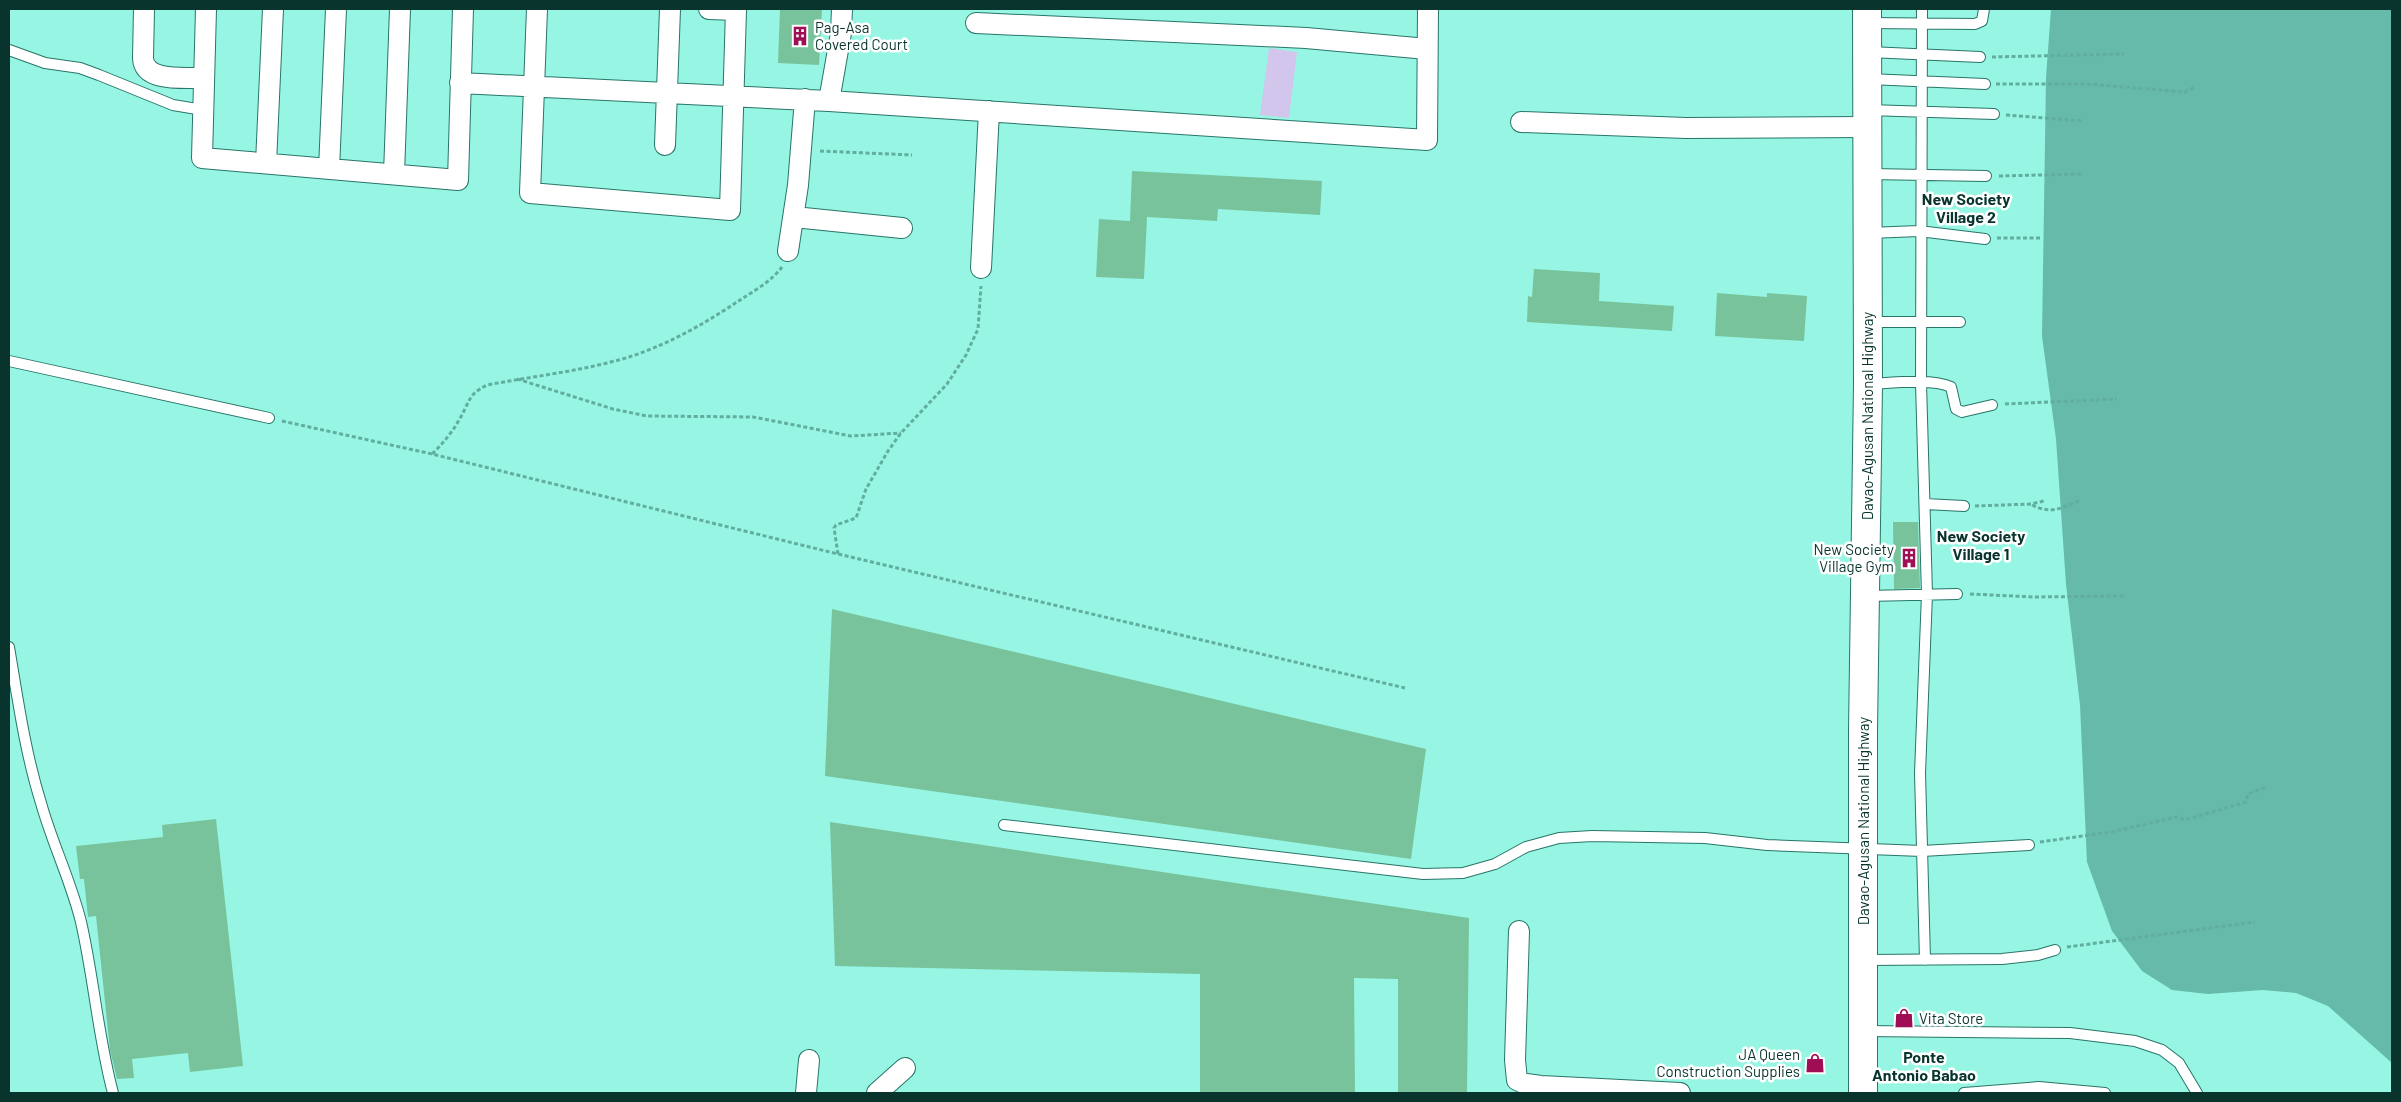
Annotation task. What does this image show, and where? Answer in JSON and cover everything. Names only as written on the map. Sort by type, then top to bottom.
[{"type":"highway","name":"Davao-Agusan National Highway","points":[[1863,1093],[1868,384],[1867,16]]},
{"type":"street","points":[[144,9],[143,66],[147,71],[161,76],[204,78]]},
{"type":"street","points":[[206,9],[202,158],[458,180],[463,9]]},
{"type":"street","points":[[266,164],[273,9]]},
{"type":"street","points":[[330,169],[336,9]]},
{"type":"street","points":[[394,174],[400,9]]},
{"type":"street","points":[[537,9],[530,193],[730,210],[736,10],[709,9]]},
{"type":"street","points":[[665,145],[670,9]]},
{"type":"street","points":[[829,101],[841,33],[842,9]]},
{"type":"street","points":[[460,83],[733,95],[1427,140],[1428,9]]},
{"type":"street","points":[[976,23],[1306,38],[1427,49]]},
{"type":"street","points":[[788,251],[802,150],[805,100]]},
{"type":"street","points":[[982,268],[989,111]]},
{"type":"street","points":[[1521,122],[1686,128],[1867,118]]},
{"type":"street","points":[[794,217],[902,228]]},
{"type":"street","points":[[1519,931],[1515,1060],[1517,1080],[1526,1084],[1541,1086],[1680,1093]]},
{"type":"street","points":[[806,1093],[809,1060]]},
{"type":"street","points":[[877,1093],[905,1068]]},
{"type":"lane","points":[[1922,9],[1919,231],[1922,321],[1920,383],[1927,594],[1920,772],[1925,960]]},
{"type":"lane","points":[[1867,16],[1922,23],[1975,24],[1982,21],[1984,9]]},
{"type":"lane","points":[[9,50],[45,63],[80,68],[173,105],[203,110]]},
{"type":"lane","points":[[1867,52],[1980,57]]},
{"type":"lane","points":[[1867,79],[1986,84]]},
{"type":"lane","points":[[1867,118],[1920,111],[1994,114]]},
{"type":"lane","points":[[1867,174],[1986,176]]},
{"type":"lane","points":[[1867,233],[1919,231],[1985,239]]},
{"type":"lane","points":[[1867,322],[1960,322]]},
{"type":"lane","points":[[9,360],[269,418]]},
{"type":"lane","points":[[1868,384],[1920,383],[1941,384],[1952,387],[1956,409],[1959,411],[1968,412],[1992,404]]},
{"type":"lane","points":[[1925,504],[1964,506]]},
{"type":"lane","points":[[1866,596],[1957,594]]},
{"type":"lane","points":[[9,647],[26,746],[40,800],[80,920],[89,960],[105,1062],[113,1093]]},
{"type":"lane","points":[[1004,825],[1423,874],[1463,873],[1495,864],[1526,847],[1559,838],[1592,836],[1705,838],[1767,845],[1922,851],[2029,845]]},
{"type":"lane","points":[[1863,960],[2002,959],[2038,955],[2055,950]]},
{"type":"lane","points":[[1862,1031],[2070,1033],[2135,1041],[2162,1050],[2179,1063],[2197,1093]]},
{"type":"lane","points":[[1964,1093],[2038,1087],[2105,1093]]},
{"type":"path","points":[[1980,57],[2053,57],[2124,54]]},
{"type":"path","points":[[1986,84],[2088,84],[2185,92],[2195,87]]},
{"type":"path","points":[[1994,114],[2083,121]]},
{"type":"path","points":[[802,150],[912,155]]},
{"type":"path","points":[[1986,176],[2081,174]]},
{"type":"path","points":[[1985,239],[2042,238]]},
{"type":"path","points":[[432,454],[452,432],[470,397],[476,390],[487,385],[517,379],[587,368],[630,357],[666,342],[710,320],[767,282],[780,270],[788,251]]},
{"type":"path","points":[[838,554],[834,528],[836,525],[851,521],[858,515],[866,489],[902,433],[947,384],[966,355],[978,329],[982,268]]},
{"type":"path","points":[[517,379],[613,409],[647,416],[752,417],[851,436],[902,433]]},
{"type":"path","points":[[1992,404],[2117,399]]},
{"type":"path","points":[[269,418],[432,454],[838,554],[1405,688]]},
{"type":"path","points":[[2031,504],[2043,510],[2054,511],[2080,500]]},
{"type":"path","points":[[1964,506],[2044,502]]},
{"type":"path","points":[[1957,594],[2034,597],[2125,596]]},
{"type":"path","points":[[2029,845],[2111,832],[2177,818],[2185,820],[2246,802],[2248,794],[2267,787]]},
{"type":"path","points":[[2055,950],[2255,922]]},
{"type":"shaded area","points":[[1269,48],[1297,52],[1289,118],[1260,115]]},
{"type":"water","points":[[2051,9],[2392,9],[2392,1063],[2328,1006],[2296,993],[2263,990],[2208,994],[2172,990],[2142,971],[2112,931],[2087,862],[2080,705],[2066,584],[2056,439],[2042,336],[2046,78]]},
{"type":"building","name":"Pag-Asa Covered Court","points":[[780,9],[822,9],[819,65],[778,63]]},
{"type":"building","points":[[1132,171],[1322,181],[1320,215],[1218,209],[1217,221],[1147,217],[1144,279],[1096,277],[1099,219],[1130,221]]},
{"type":"building","points":[[1534,269],[1600,273],[1599,301],[1674,306],[1672,331],[1527,322],[1528,296],[1532,297]]},
{"type":"building","points":[[1717,293],[1767,297],[1767,293],[1807,296],[1804,341],[1715,336]]},
{"type":"building","name":"New Society Village Gym","points":[[1893,522],[1918,522],[1920,588],[1894,589]]},
{"type":"building","points":[[832,609],[1426,749],[1411,859],[825,776]]},
{"type":"building","points":[[216,819],[243,1066],[190,1072],[188,1053],[132,1059],[134,1078],[117,1079],[110,1050],[96,916],[88,917],[84,879],[80,879],[76,846],[163,837],[162,825]]},
{"type":"building","points":[[830,822],[1469,918],[1467,1093],[1398,1093],[1398,979],[1354,978],[1355,1093],[1200,1093],[1200,974],[835,966]]},
{"type":"place","name":"Pag-Asa Covered Court","points":[[800,36]]},
{"type":"place","name":"New Society Village Gym","points":[[1909,558]]},
{"type":"place","name":"Vita Store","points":[[1904,1018]]},
{"type":"place","name":"JA Queen Construction Supplies","points":[[1815,1063]]},
{"type":"district","name":"New Society Village 2","points":[[1966,207]]},
{"type":"district","name":"New Society Village 1","points":[[1981,544]]},
{"type":"district","name":"Ponte Antonio Babao","points":[[1924,1065]]}]
